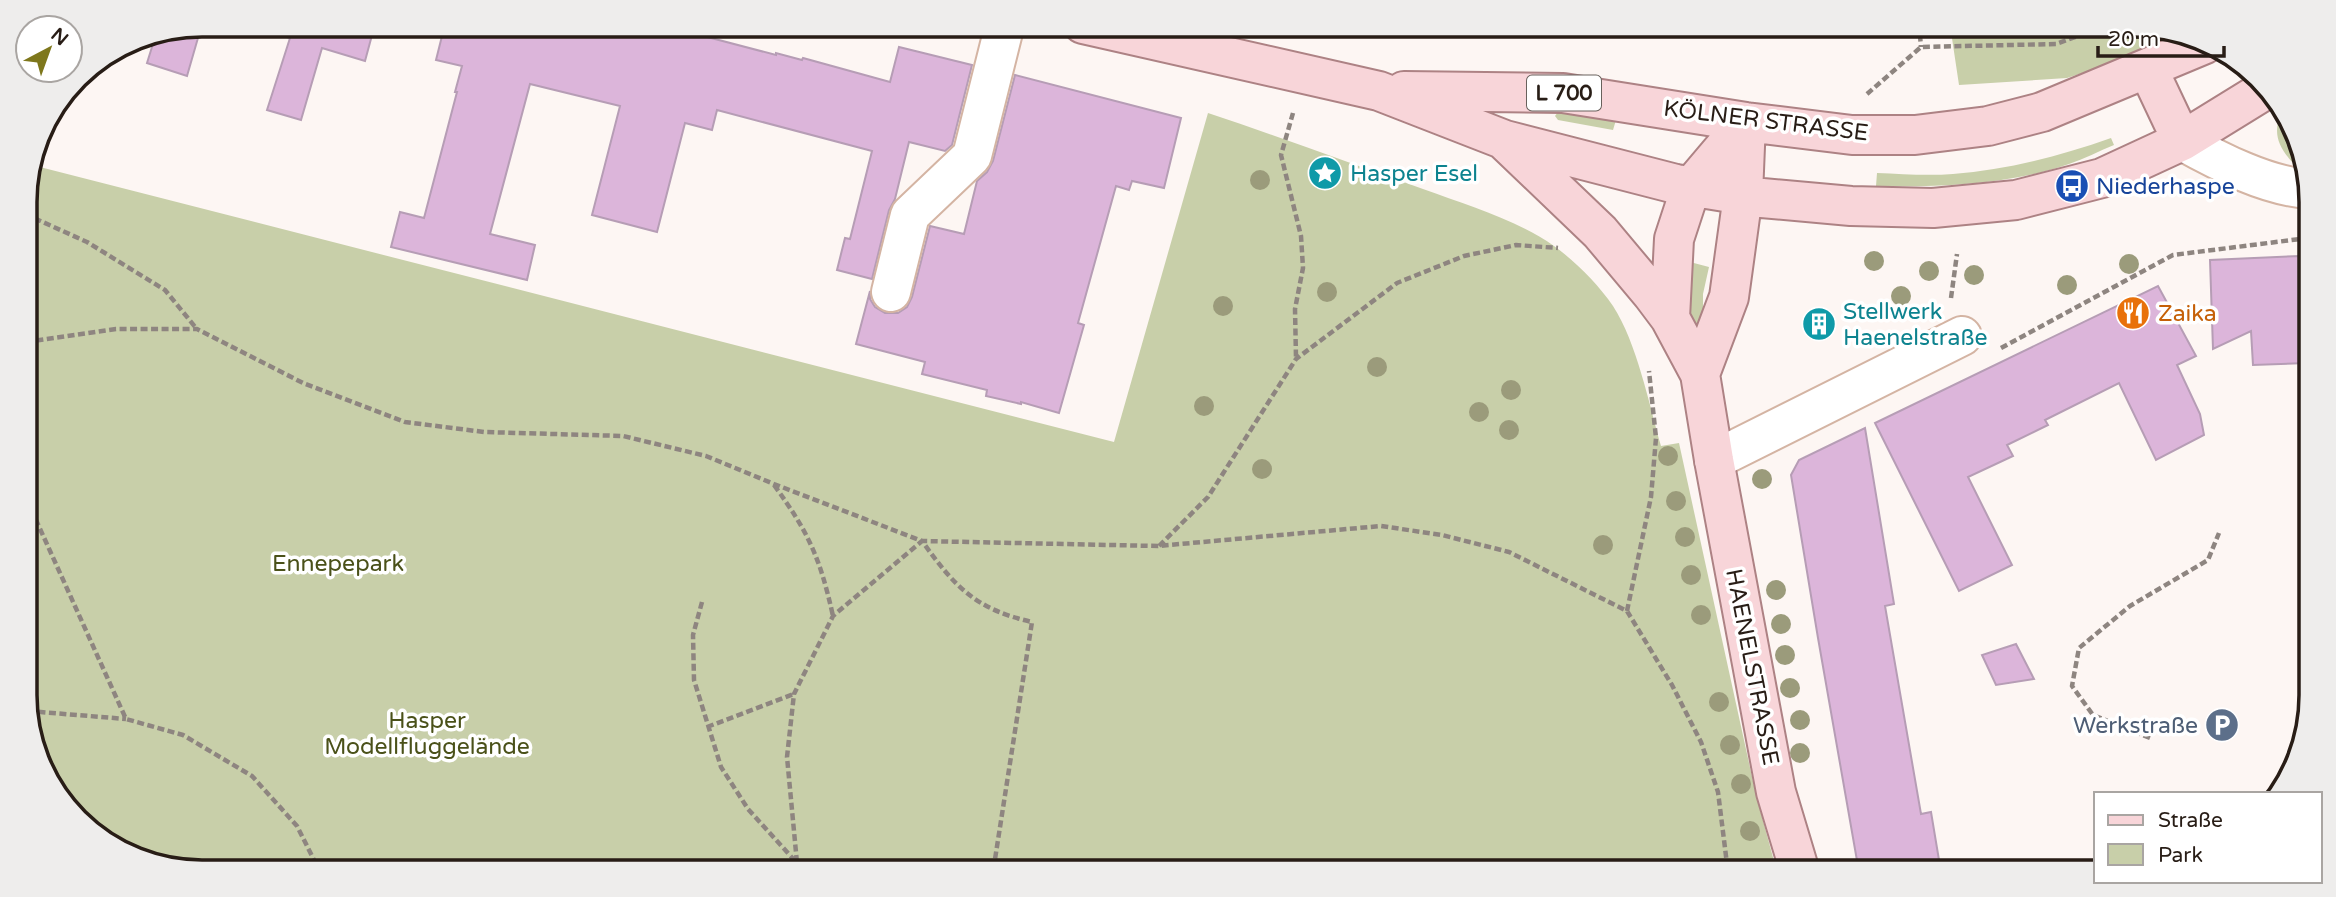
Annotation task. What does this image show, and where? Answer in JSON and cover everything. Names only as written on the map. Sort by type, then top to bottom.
[{"type":"main road","name":"KÖLNER STRASSE","points":[[1142,37],[1379,91],[1505,140],[1691,187],[1851,206],[1933,208],[2016,200],[2102,178],[2182,141]]},
{"type":"main road","name":"L 700","points":[[2148,69],[2195,48]]},
{"type":"main road","name":"KÖLNER STRASSE","points":[[1379,91],[1563,93],[1746,122],[1852,135],[1915,135],[1988,126],[2042,112],[2148,69]]},
{"type":"main road","points":[[2148,69],[2182,141]]},
{"type":"main road","name":"L 700","points":[[2182,141],[2258,93]]},
{"type":"main road","points":[[1670,318],[1674,239],[1691,187],[1746,122]]},
{"type":"main road","name":"HAENELSTRASSE","points":[[1700,374],[1729,297],[1743,195],[1746,122]]},
{"type":"main road","name":"L 700","points":[[1505,140],[1600,232],[1670,318]]},
{"type":"main road","name":"HAENELSTRASSE","points":[[1670,318],[1700,374],[1776,792],[1796,860]]},
{"type":"street","points":[[891,292],[910,215],[972,156],[1002,37]]},
{"type":"street","points":[[2182,141],[2224,164],[2298,188]]},
{"type":"street","points":[[1714,460],[1977,344]]},
{"type":"path","points":[[1920,37],[1921,47]]},
{"type":"path","points":[[1852,135],[1859,101],[1921,47],[2056,44],[2075,37]]},
{"type":"path","points":[[1296,359],[1295,309],[1303,268],[1301,236],[1281,155],[1304,73]]},
{"type":"path","points":[[37,219],[87,242],[165,290],[197,329],[303,383],[405,422],[484,432],[623,436],[706,456],[922,541],[1158,546],[1381,526],[1442,535],[1508,552],[1627,611],[1672,685],[1701,742],[1718,792],[1726,860]]},
{"type":"path","points":[[1977,344],[2173,255],[2299,239]]},
{"type":"path","points":[[1158,546],[1209,497],[1296,359],[1397,283],[1464,256],[1490,250],[1516,245],[1564,249]]},
{"type":"path","points":[[37,340],[116,329],[197,329]]},
{"type":"path","points":[[1627,611],[1651,497],[1656,438]]},
{"type":"path","points":[[774,484],[802,524],[817,554],[833,616]]},
{"type":"path","points":[[37,522],[125,719]]},
{"type":"path","points":[[2150,738],[2093,715],[2072,686],[2079,648],[2130,606],[2208,560],[2219,533]]},
{"type":"path","points":[[797,860],[787,757],[794,694],[833,616],[922,541]]},
{"type":"path","points":[[922,541],[946,575],[972,599],[1002,615],[1032,622],[995,860]]},
{"type":"path","points":[[702,602],[693,635],[694,680],[721,767],[748,809],[794,860]]},
{"type":"path","points":[[707,727],[794,694]]},
{"type":"path","points":[[38,712],[125,719],[183,735],[252,776],[297,826],[314,860]]},
{"type":"green space","points":[[1952,37],[2145,37],[2170,41],[2159,48],[2067,78],[1959,85]]},
{"type":"green space","points":[[1558,112],[1616,120],[1613,130],[1558,120],[1555,116]]},
{"type":"green space","name":"Ennepepark","points":[[1208,113],[1474,207],[1539,236],[1586,273],[1613,306],[1636,355],[1661,446],[1679,443],[1756,795],[1774,860],[191,860],[149,852],[110,832],[93,819],[65,787],[45,748],[37,706],[37,191],[40,167],[1114,442]]},
{"type":"green space","points":[[2278,121],[2287,138],[2292,162],[2278,138]]},
{"type":"green space","points":[[2111,138],[2114,145],[2086,157],[2022,176],[1950,185],[1876,186],[1877,173],[1944,175],[1973,172],[2013,166]]},
{"type":"green space","points":[[1690,262],[1709,267],[1703,294],[1703,332],[1692,335],[1686,292]]},
{"type":"building","points":[[198,37],[187,76],[147,63],[153,44]]},
{"type":"building","points":[[287,37],[371,37],[365,61],[322,48],[301,120],[267,110],[290,38]]},
{"type":"building","points":[[442,37],[707,37],[776,55],[803,58],[890,82],[899,47],[972,65],[952,145],[945,151],[909,142],[872,279],[837,270],[845,238],[850,239],[872,151],[717,110],[712,130],[685,123],[657,232],[592,215],[620,106],[530,84],[490,234],[535,245],[527,280],[391,247],[400,212],[424,218],[457,92],[462,66],[436,60]]},
{"type":"building","points":[[1015,75],[1181,118],[1164,188],[1132,181],[1129,190],[1116,186],[1078,323],[1084,325],[1059,413],[986,396],[987,390],[922,374],[925,362],[856,344],[870,291],[870,299],[875,307],[885,313],[898,313],[907,307],[930,226],[964,234],[977,181],[987,172],[993,161]]},
{"type":"building","points":[[2299,256],[2299,363],[2253,365],[2251,331],[2213,349],[2210,260]]},
{"type":"building","points":[[2158,286],[2196,356],[2177,365],[2200,414],[2204,435],[2156,460],[2119,383],[2045,420],[2048,425],[2007,445],[2013,456],[1968,477],[2012,565],[1959,591],[1875,423]]},
{"type":"building","points":[[1865,428],[1894,604],[1885,606],[1921,814],[1931,812],[1939,860],[1857,860],[1791,475],[1799,460]]},
{"type":"building","points":[[2016,644],[2034,679],[1996,685],[1982,655]]},
{"type":"place","name":"Hasper Esel","points":[[1325,173]]},
{"type":"place","name":"Niederhaspe","points":[[2072,186]]},
{"type":"place","name":"Zaika","points":[[2133,313]]},
{"type":"place","name":"Stellwerk Haenelstraße","points":[[1819,324]]},
{"type":"place","name":"Werkstraße","points":[[2222,725]]},
{"type":"park label","name":"Hasper Modellfluggelände","points":[[427,733]]}]
